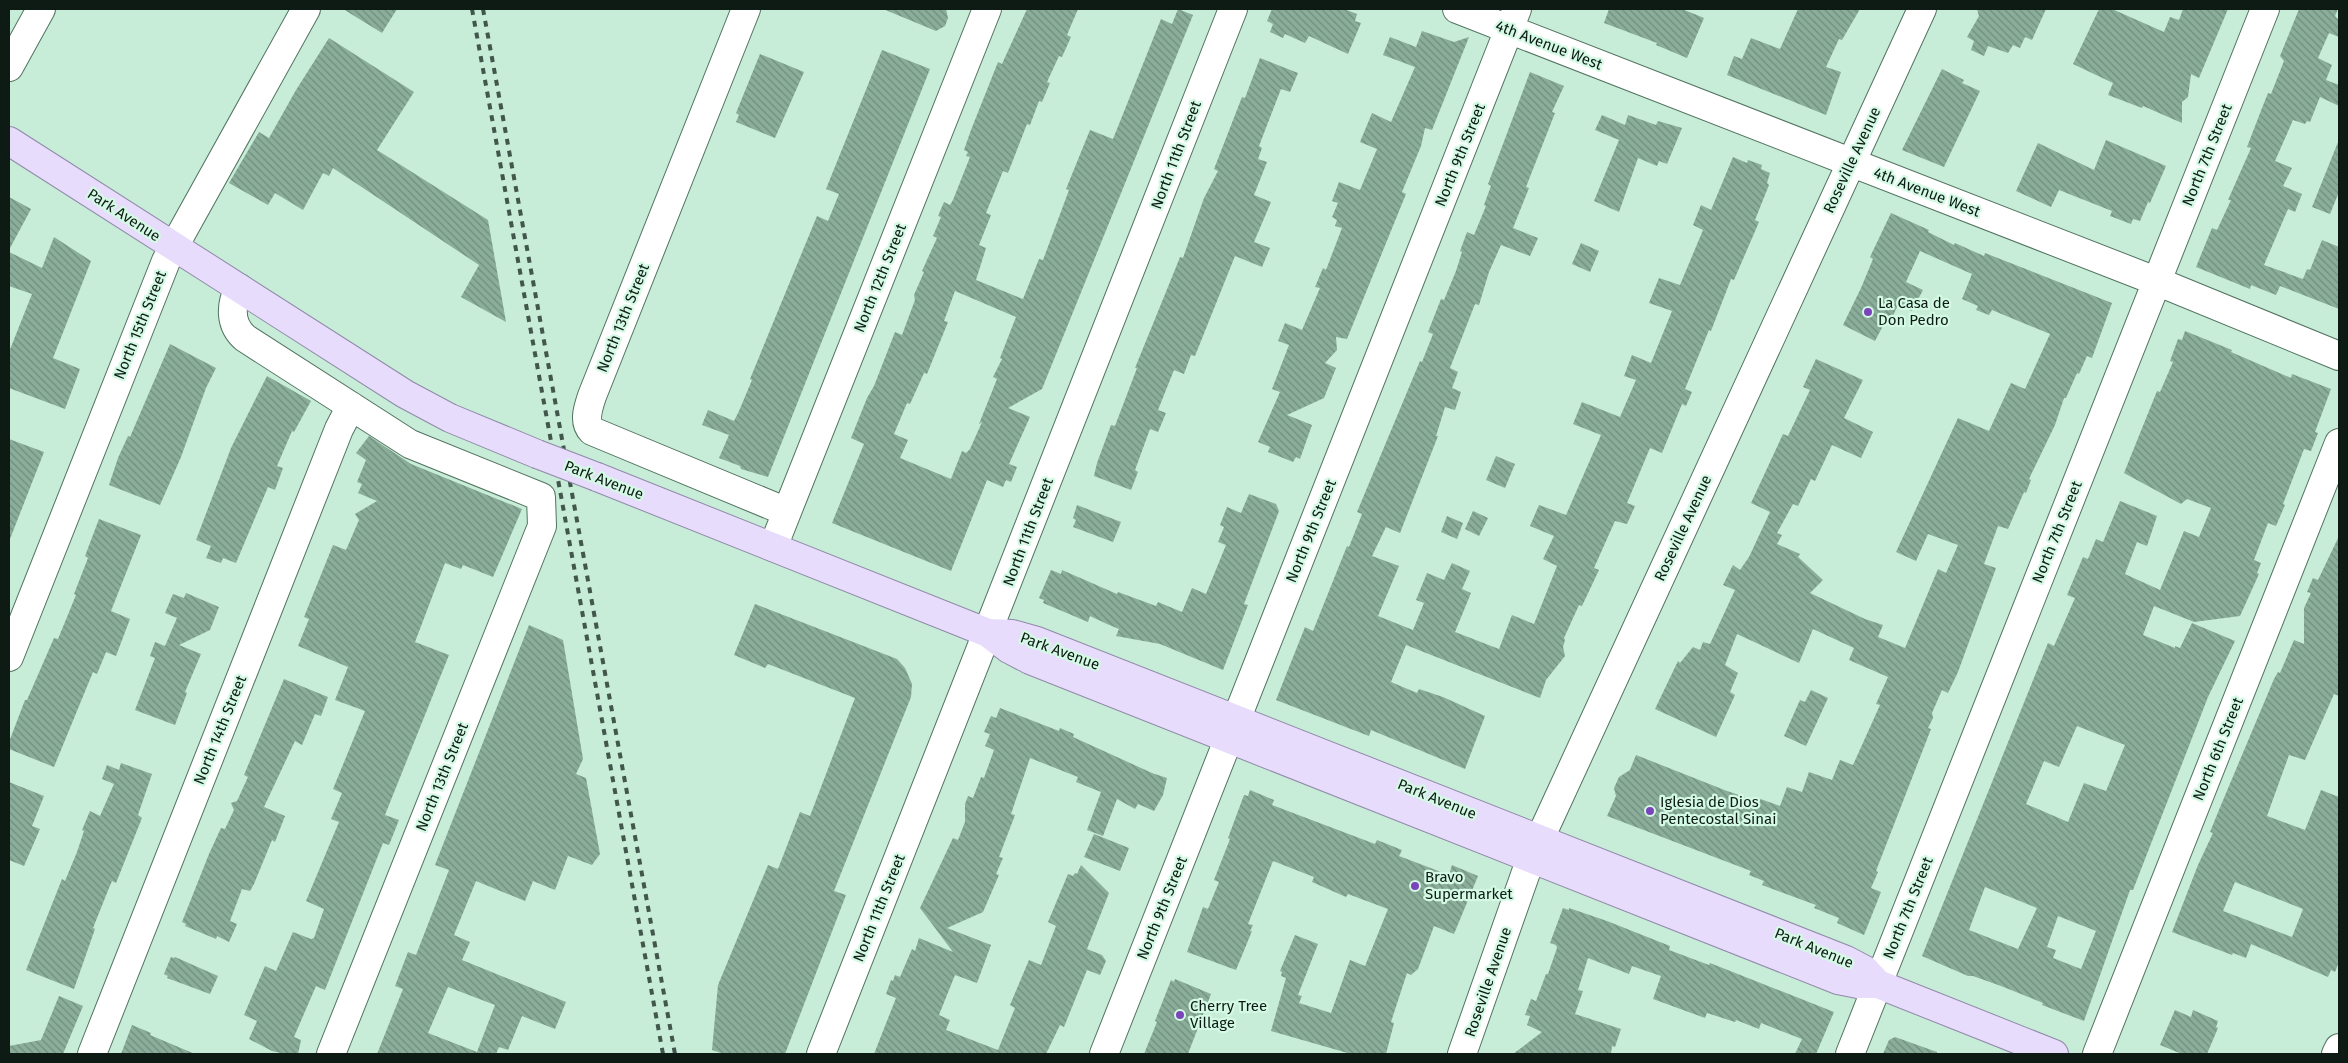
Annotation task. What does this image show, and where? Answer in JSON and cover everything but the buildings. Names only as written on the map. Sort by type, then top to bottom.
[{"type":"main road","name":"Park Avenue","points":[[9,141],[426,406],[465,425],[988,633],[1012,634],[1037,640],[1233,729],[1535,849],[1838,980],[1858,984],[1878,984],[2054,1054]]},
{"type":"street","points":[[9,67],[41,9]]},
{"type":"street","name":"North 15th Street","points":[[9,657],[160,275],[174,246],[306,9]]},
{"type":"street","name":"North 13th Street","points":[[746,9],[592,396],[587,420],[588,426],[592,431],[787,512]]},
{"type":"street","name":"North 12th Street","points":[[773,547],[987,9]]},
{"type":"street","name":"North 11th Street","points":[[821,1054],[1233,9]]},
{"type":"street","name":"4th Avenue West","points":[[1457,9],[1513,19],[1851,162],[2157,282],[2339,356]]},
{"type":"street","name":"Roseville Avenue","points":[[1462,1054],[1535,849],[1922,9]]},
{"type":"street","name":"North 7th Street","points":[[1850,1054],[2265,9]]},
{"type":"street","name":"North 9th Street","points":[[1104,1054],[1513,19]]},
{"type":"street","points":[[239,288],[232,310],[236,327],[240,334],[351,406]]},
{"type":"street","name":"North 13th Street","points":[[332,1054],[542,526],[541,497],[416,447],[351,406]]},
{"type":"street","name":"North 14th Street","points":[[92,1054],[339,429],[351,406]]},
{"type":"street","name":"North 6th Street","points":[[2097,1054],[2339,443]]},
{"type":"street","points":[[2336,1054],[2339,1048]]},
{"type":"railway","points":[[472,9],[663,1054]]},
{"type":"railway","points":[[483,9],[675,1054]]},
{"type":"place","name":"La Casa de Don Pedro","points":[[1868,312]]},
{"type":"place","name":"Iglesia de Dios Pentecostal Sinai","points":[[1650,811]]},
{"type":"place","name":"Bravo Supermarket","points":[[1415,886]]},
{"type":"place","name":"Cherry Tree Village","points":[[1180,1015]]}]
